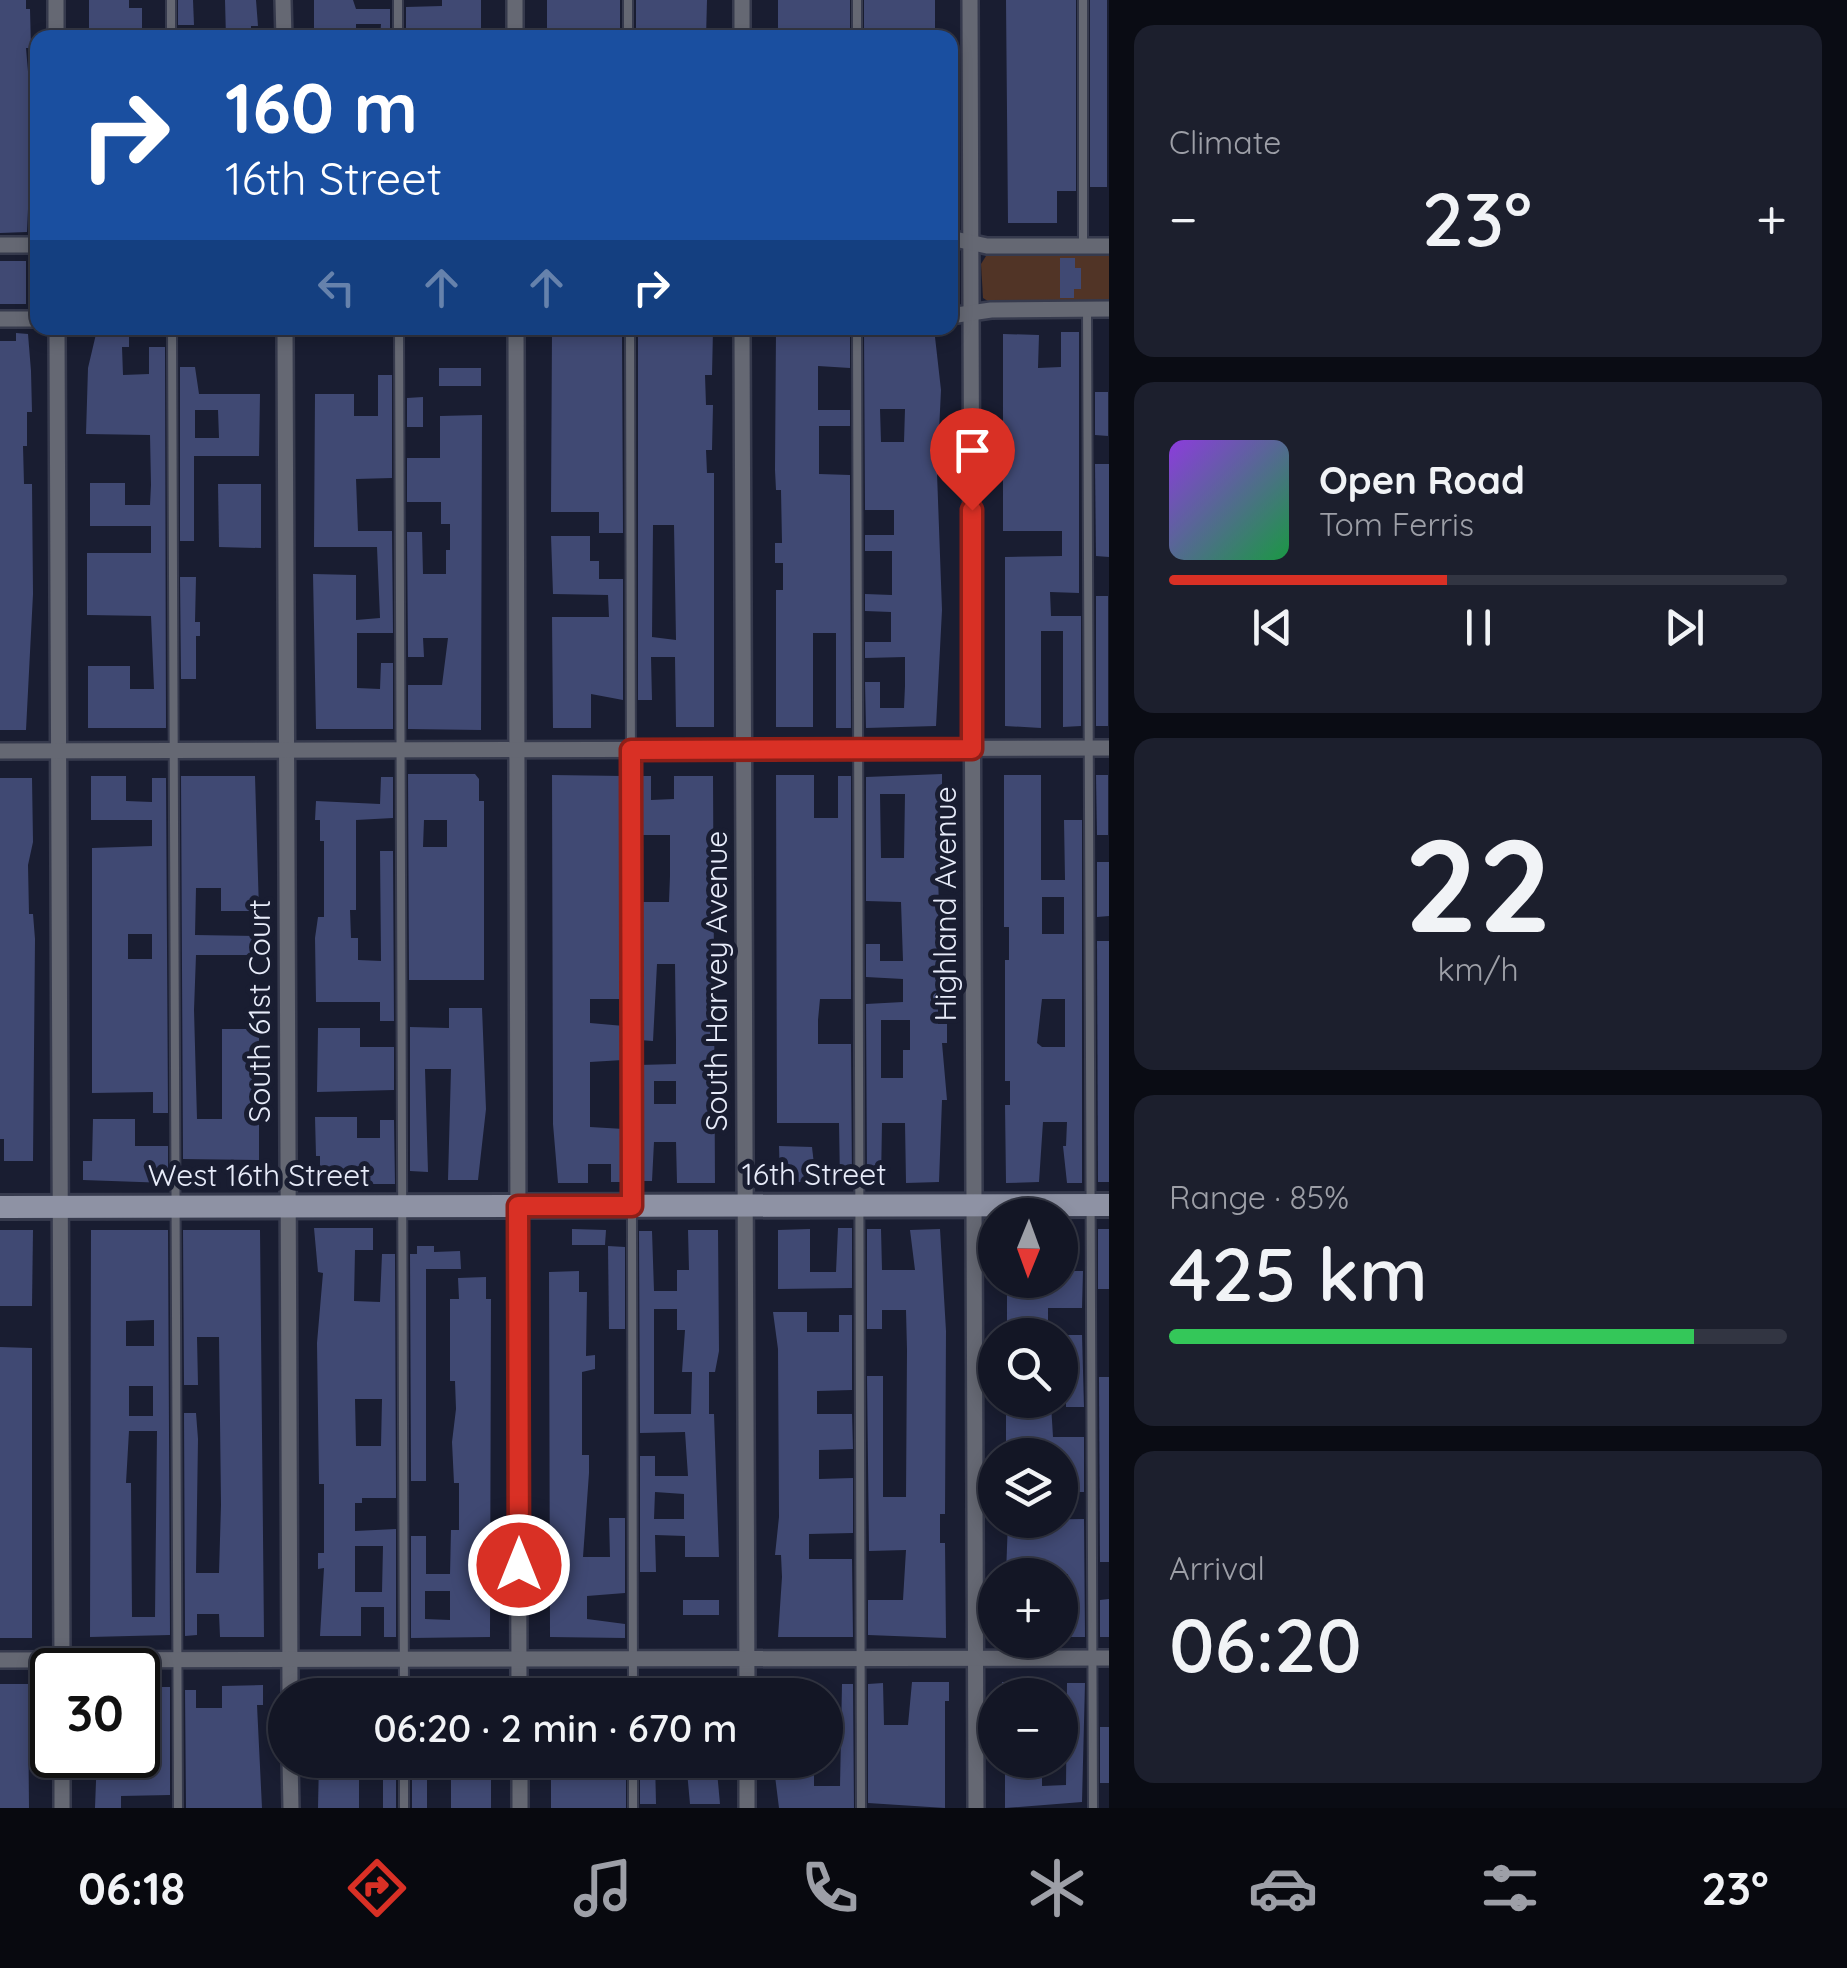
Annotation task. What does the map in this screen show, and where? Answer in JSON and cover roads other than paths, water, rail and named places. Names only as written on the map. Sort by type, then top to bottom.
[{"type":"street","points":[[56,0],[56,30]]},
{"type":"street","points":[[284,0],[284,30]]},
{"type":"street","points":[[514,0],[515,30]]},
{"type":"street","points":[[742,0],[742,30]]},
{"type":"street","name":"Highland Avenue","points":[[970,0],[976,1808]]},
{"type":"street","points":[[958,239],[987,246],[1109,246]]},
{"type":"street","points":[[0,245],[30,245]]},
{"type":"street","points":[[958,315],[1109,309]]},
{"type":"street","points":[[0,320],[30,319]]},
{"type":"street","points":[[57,335],[62,1648]]},
{"type":"street","name":"South 61st Court","points":[[285,335],[290,1678]]},
{"type":"street","points":[[516,335],[519,1678]]},
{"type":"street","name":"South Harvey Avenue","points":[[742,335],[747,1678]]},
{"type":"street","points":[[0,751],[1109,748]]},
{"type":"street","name":"16th Street","points":[[518,1206],[1100,1205]]},
{"type":"street","name":"West 16th Street","points":[[0,1206],[518,1206]]},
{"type":"street","points":[[160,1661],[1101,1658]]},
{"type":"street","points":[[0,1660],[30,1662]]},
{"type":"street","points":[[62,1778],[62,1808]]},
{"type":"street","points":[[290,1778],[290,1808]]},
{"type":"street","points":[[520,1778],[520,1808]]},
{"type":"street","points":[[747,1778],[747,1808]]},
{"type":"lane","points":[[170,0],[171,30]]},
{"type":"lane","points":[[398,0],[398,30]]},
{"type":"lane","points":[[628,0],[628,30]]},
{"type":"lane","points":[[857,0],[857,30]]},
{"type":"lane","points":[[1083,246],[1084,0]]},
{"type":"lane","points":[[1087,309],[1087,748],[1100,1205],[1101,1658],[1093,1808]]},
{"type":"lane","points":[[172,335],[178,1808]]},
{"type":"lane","points":[[399,335],[404,1678]]},
{"type":"lane","points":[[630,335],[633,1678]]},
{"type":"lane","points":[[857,335],[861,1808]]},
{"type":"lane","points":[[404,1778],[404,1808]]},
{"type":"lane","points":[[633,1778],[633,1808]]}]
